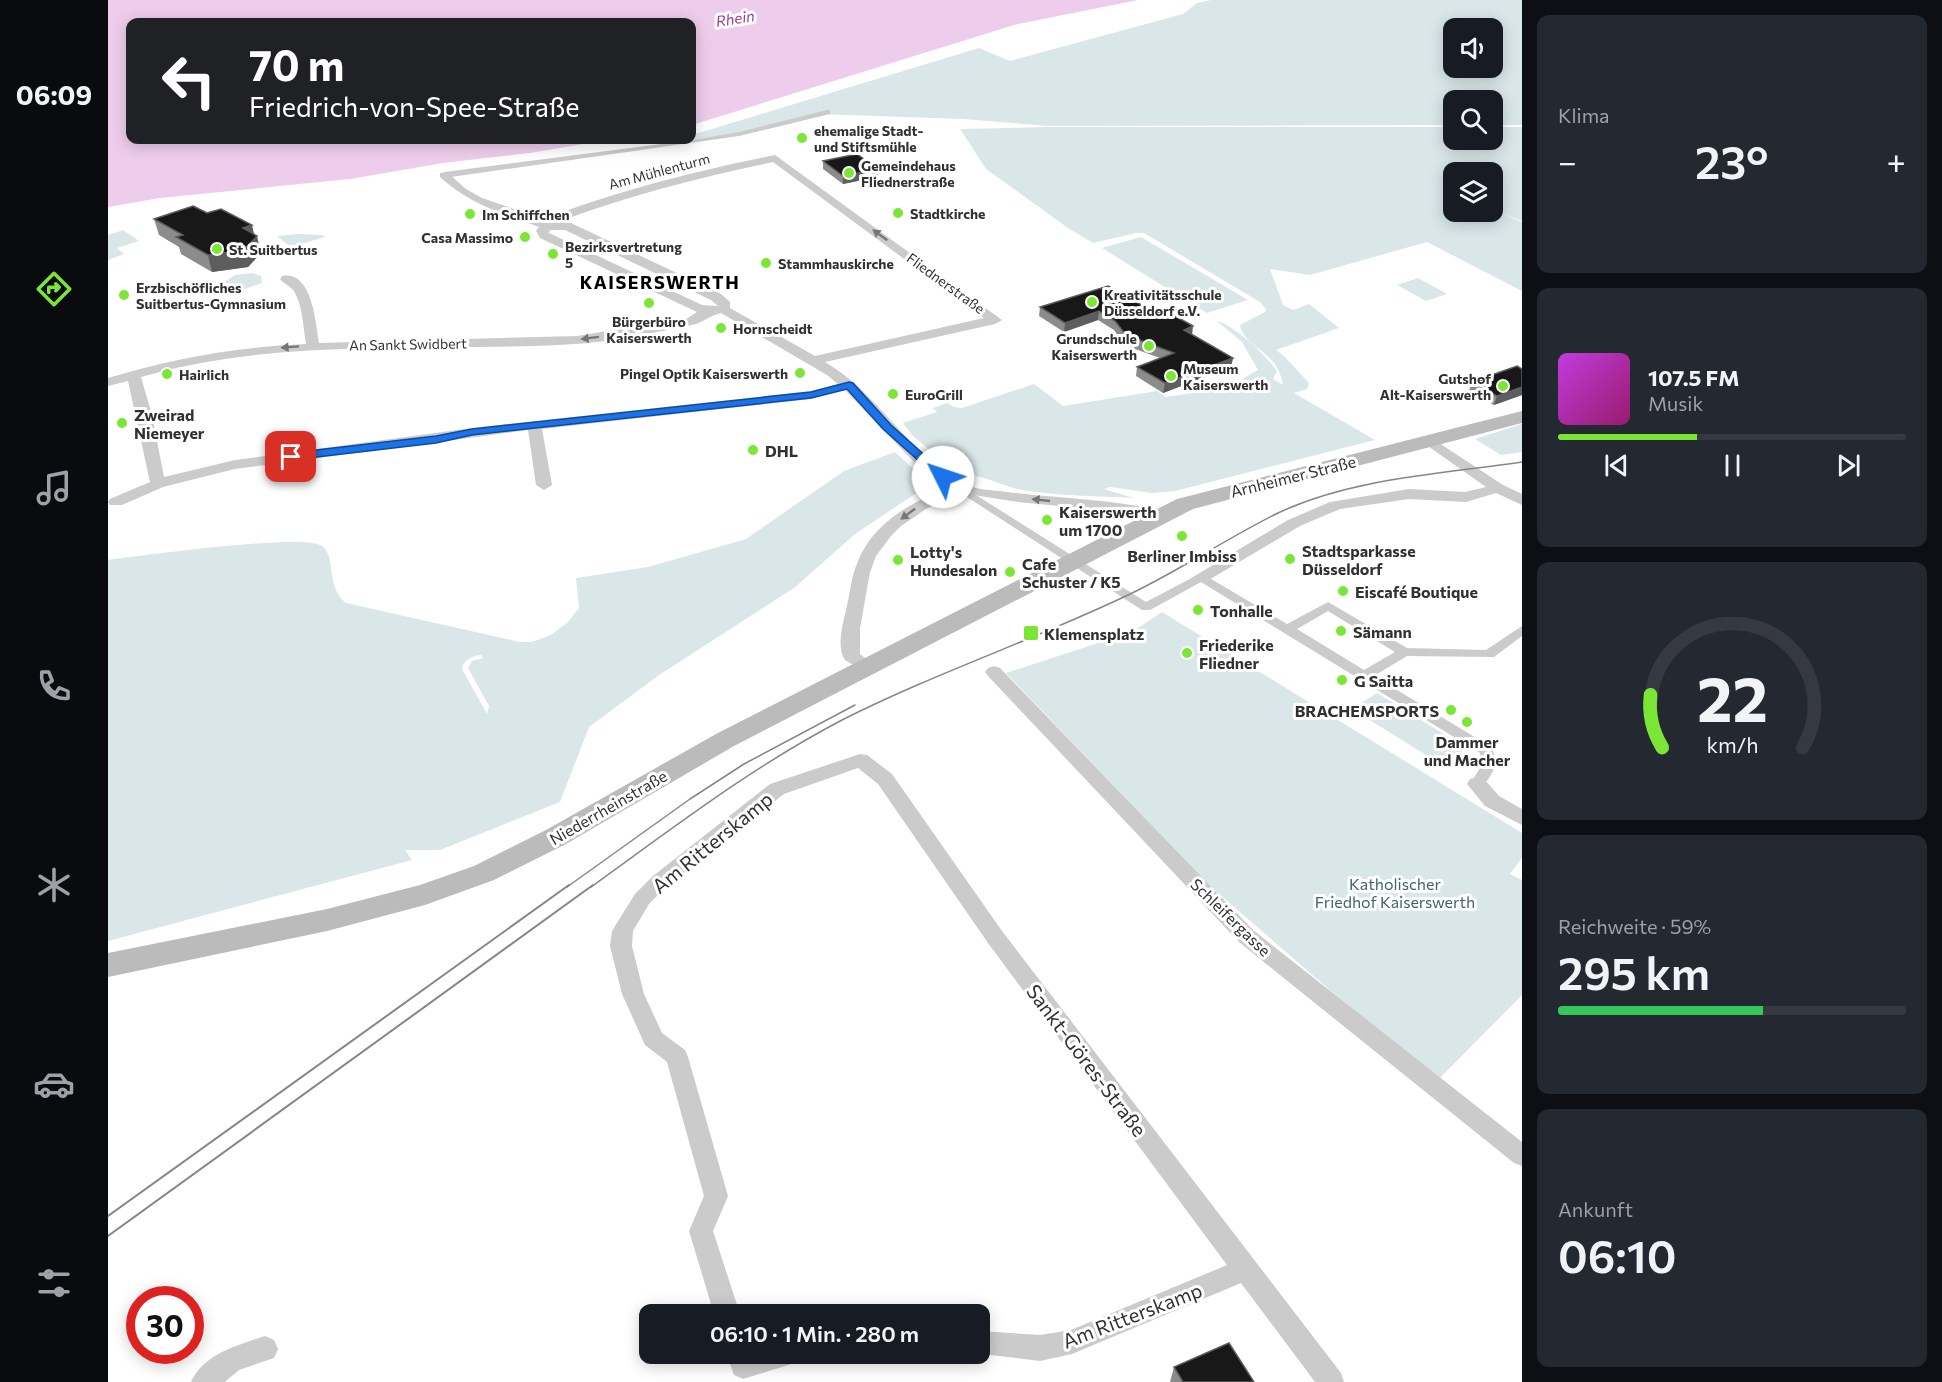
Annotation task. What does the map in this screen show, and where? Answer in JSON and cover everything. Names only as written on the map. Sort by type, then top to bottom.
[{"type":"main road","name":"Arnheimer Straße","points":[[1074,560],[1185,504],[1522,417]]},
{"type":"main road","name":"Niederrheinstraße","points":[[108,965],[327,920],[425,894],[484,873],[556,837],[859,661],[1074,560]]},
{"type":"street","points":[[696,140],[739,134],[827,112]]},
{"type":"street","points":[[444,175],[667,144]]},
{"type":"street","name":"Am Mühlenturm","points":[[552,225],[561,216],[610,199],[775,158]]},
{"type":"street","name":"Fliednerstraße","points":[[775,158],[995,320],[813,361]]},
{"type":"street","points":[[444,175],[462,191],[478,200],[552,225],[567,226],[716,297],[725,305],[723,309],[813,361],[849,385],[887,427],[943,477],[1146,607],[1294,523],[1336,505],[1409,494],[1466,497],[1498,488]]},
{"type":"street","points":[[552,225],[542,231],[544,235],[707,311]]},
{"type":"street","points":[[286,279],[298,286],[304,299],[313,346]]},
{"type":"street","name":"An Sankt Swidbert","points":[[108,382],[170,364],[208,356],[257,350],[313,346],[577,340],[692,321],[707,311],[723,309]]},
{"type":"street","points":[[133,375],[144,410],[145,427],[158,484]]},
{"type":"street","points":[[116,502],[158,484],[268,460],[534,425],[811,395],[849,385]]},
{"type":"street","points":[[534,425],[544,485]]},
{"type":"street","points":[[1430,441],[1498,488],[1522,500]]},
{"type":"street","points":[[859,661],[849,639],[863,569],[869,554],[884,535],[906,514],[922,503],[960,488],[1051,501],[1129,506],[1161,515]]},
{"type":"street","points":[[1201,577],[1366,675],[1486,750],[1490,757],[1488,770],[1477,784],[1492,801],[1522,818]]},
{"type":"street","points":[[1288,629],[1328,606],[1404,652],[1489,654],[1522,630]]},
{"type":"street","points":[[1366,675],[1404,652]]},
{"type":"street","name":"Schleifergasse","points":[[994,672],[1246,936],[1522,1156]]},
{"type":"street","name":"Sankt-Göres-Straße","points":[[835,768],[860,760],[885,779],[995,938],[1331,1382]]},
{"type":"street","name":"Am Ritterskamp","points":[[724,1304],[700,1231],[716,1196],[677,1057],[653,1038],[633,994],[621,946],[623,931],[642,899],[660,881],[760,801],[777,789],[835,768]]},
{"type":"street","name":"Am Ritterskamp","points":[[990,1344],[1040,1348],[1072,1342],[1246,1269]]},
{"type":"street","points":[[204,1382],[231,1360],[265,1349]]},
{"type":"green space","points":[[1211,0],[1522,0],[1522,125],[1503,125],[1503,90],[1443,90],[1443,125],[1048,126],[963,119],[816,114],[739,133],[696,139],[696,134],[979,48],[1010,61],[1183,14],[1197,3]]},
{"type":"green space","points":[[1443,127],[1443,150],[1503,150],[1503,127],[1522,127],[1522,221],[1503,214],[1503,162],[1443,162],[1443,222],[1503,222],[1503,214],[1522,222],[1522,291],[1427,242],[1310,275],[1270,269],[1283,305],[1293,310],[1309,304],[1339,328],[1276,350],[1309,383],[1307,389],[1294,393],[1375,440],[1175,491],[1152,493],[1110,487],[1104,489],[1134,498],[1078,496],[1014,488],[976,476],[960,475],[913,436],[903,423],[937,412],[933,408],[947,403],[962,408],[1034,384],[1063,406],[1157,391],[1166,397],[1240,386],[1244,378],[1258,370],[1242,342],[1216,320],[1241,335],[1265,356],[1277,371],[1273,379],[1283,385],[1275,364],[1248,340],[1240,325],[1265,312],[1266,309],[1260,302],[1144,233],[1093,243],[1068,228],[986,169],[960,129]]},
{"type":"green space","points":[[123,230],[139,241],[117,248],[124,254],[108,260],[108,235]]},
{"type":"green space","points":[[299,234],[325,237],[291,247],[277,236]]},
{"type":"green space","points":[[1141,237],[1248,300],[1207,313],[1102,248]]},
{"type":"green space","points":[[252,273],[261,276],[262,283],[239,291],[225,288],[224,282],[235,275]]},
{"type":"green space","points":[[1418,278],[1447,294],[1426,301],[1397,285]]},
{"type":"green space","points":[[1522,424],[1522,452],[1501,455],[1475,439]]},
{"type":"green space","points":[[895,452],[930,484],[855,534],[794,588],[659,675],[589,727],[560,802],[440,850],[405,850],[412,860],[108,941],[108,560],[255,544],[309,543],[322,546],[326,551],[336,588],[346,603],[520,642],[532,642],[551,635],[568,622],[579,608],[576,578],[648,567],[746,539],[844,471]],"holes":[[[481,655],[483,658],[472,661],[468,668],[489,706],[487,714],[462,669],[469,659]]]},
{"type":"green space","name":"Katholischer Friedhof Kaiserswerth","points":[[1162,612],[1522,833],[1522,858],[1510,874],[1522,880],[1522,995],[1438,1080],[1211,887],[1006,673],[1132,632]]},
{"type":"green space","points":[[1377,693],[1467,748],[1442,765],[1352,709]]},
{"type":"water","name":"Rhein","points":[[108,0],[1138,0],[1014,25],[696,124],[696,18],[126,18],[126,144],[583,144],[443,163],[350,179],[160,198],[108,207]]},
{"type":"building","points":[[857,154],[878,169],[843,176],[823,161]]},
{"type":"building","points":[[193,206],[207,213],[221,209],[252,225],[243,228],[257,236],[244,250],[208,255],[176,237],[183,235],[154,219]]},
{"type":"building","name":"Grundschule Kaiserswerth","points":[[1108,286],[1152,311],[1161,308],[1193,326],[1184,330],[1233,358],[1165,383],[1137,367],[1174,353],[1126,335],[1115,321],[1099,311],[1065,323],[1040,307]]},
{"type":"building","points":[[1517,366],[1522,369],[1522,387],[1497,396],[1472,382]]},
{"type":"building","points":[[1229,1343],[1254,1382],[1183,1382],[1174,1367]]},
{"type":"tram line","points":[[591,887],[745,778],[842,720],[913,687],[1128,595],[1278,513],[1307,501],[1367,485],[1522,462]]},
{"type":"tram line","points":[[567,887],[690,799],[744,764],[855,705]]},
{"type":"tram line","points":[[108,1216],[569,885]]},
{"type":"tram line","points":[[108,1236],[593,885]]},
{"type":"place","name":"ehemalige Stadt- und Stiftsmühle","points":[[802,138]]},
{"type":"place","name":"Gemeindehaus Fliednerstraße","points":[[849,173]]},
{"type":"place","name":"Stadtkirche","points":[[898,213]]},
{"type":"place","name":"Im Schiffchen","points":[[470,214]]},
{"type":"place","name":"Casa Massimo","points":[[525,237]]},
{"type":"place","name":"St. Suitbertus","points":[[217,249]]},
{"type":"place","name":"Bezirksvertretung 5","points":[[553,254]]},
{"type":"place","name":"Stammhauskirche","points":[[766,263]]},
{"type":"place","name":"Erzbischöfliches Suitbertus-Gymnasium","points":[[124,295]]},
{"type":"place","name":"Kreativitätsschule Düsseldorf e.V.","points":[[1092,302]]},
{"type":"place","name":"Bürgerbüro Kaiserswerth","points":[[649,303]]},
{"type":"place","name":"Hornscheidt","points":[[721,328]]},
{"type":"place","name":"Grundschule Kaiserswerth","points":[[1149,346]]},
{"type":"place","name":"Pingel Optik Kaiserswerth","points":[[800,373]]},
{"type":"place","name":"Hairlich","points":[[167,374]]},
{"type":"place","name":"Museum Kaiserswerth","points":[[1171,376]]},
{"type":"place","name":"Gutshof Alt-Kaiserswerth","points":[[1503,386]]},
{"type":"place","name":"EuroGrill","points":[[893,394]]},
{"type":"place","name":"Zweirad Niemeyer","points":[[122,423]]},
{"type":"place","name":"DHL","points":[[753,450]]},
{"type":"place","name":"Kaiserswerth um 1700","points":[[1047,520]]},
{"type":"place","name":"Berliner Imbiss","points":[[1182,536]]},
{"type":"place","name":"Stadtsparkasse Düsseldorf","points":[[1290,559]]},
{"type":"place","name":"Lotty's Hundesalon","points":[[898,560]]},
{"type":"place","name":"Cafe Schuster / K5","points":[[1010,572]]},
{"type":"place","name":"Eiscafé Boutique","points":[[1343,591]]},
{"type":"place","name":"Tonhalle","points":[[1198,610]]},
{"type":"place","name":"Sämann","points":[[1341,631]]},
{"type":"place","name":"Klemensplatz","points":[[1031,633]]},
{"type":"place","name":"Friederike Fliedner","points":[[1187,653]]},
{"type":"place","name":"G Saitta","points":[[1342,680]]},
{"type":"place","name":"BRACHEMSPORTS","points":[[1451,710]]},
{"type":"place","name":"Dammer und Macher","points":[[1467,722]]},
{"type":"district","name":"KAISERSWERTH","points":[[660,282]]},
{"type":"route","points":[[291,457],[436,440],[472,432],[811,395],[849,385],[901,441],[943,477]]}]
